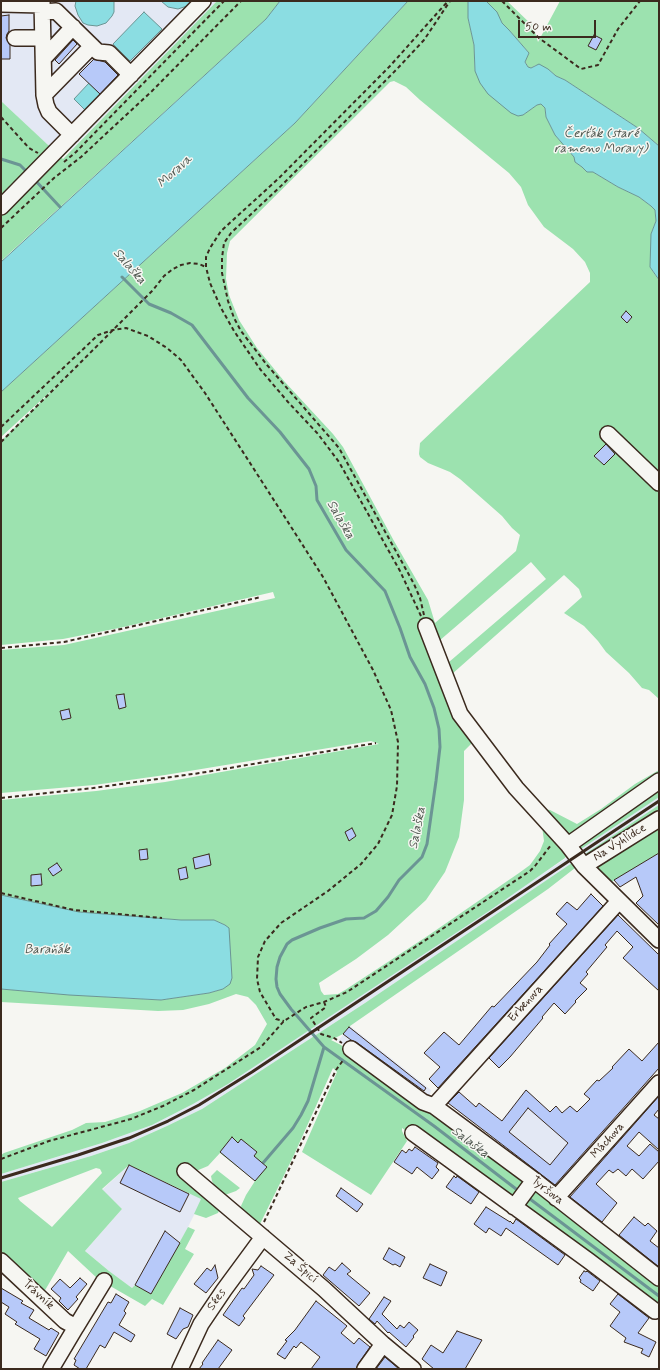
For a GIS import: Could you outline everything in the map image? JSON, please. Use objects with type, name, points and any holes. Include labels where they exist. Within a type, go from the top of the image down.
[{"type":"street","points":[[1,207],[204,1]]},
{"type":"street","points":[[1,4],[50,6],[98,52],[109,52],[131,75]]},
{"type":"street","points":[[50,6],[43,38],[44,95],[49,112],[72,135]]},
{"type":"street","points":[[44,58],[73,27]]},
{"type":"street","points":[[15,38],[43,38]]},
{"type":"street","points":[[44,95],[92,46]]},
{"type":"street","points":[[608,434],[659,483]]},
{"type":"street","name":"Na Vyhlídce","points":[[426,626],[460,714],[516,788],[564,840],[584,866],[659,819]]},
{"type":"street","points":[[564,840],[659,781]]},
{"type":"street","points":[[584,866],[659,940]]},
{"type":"street","name":"Erbenova","points":[[434,1106],[619,901]]},
{"type":"street","name":"Tyršova","points":[[351,1049],[423,1102],[434,1106],[524,1194],[556,1198],[659,1278]]},
{"type":"street","name":"Máchova","points":[[556,1198],[659,1083]]},
{"type":"street","points":[[413,1133],[524,1194],[589,1261],[658,1310]]},
{"type":"street","name":"Za Špicí","points":[[185,1171],[324,1289],[383,1344],[413,1369]]},
{"type":"street","name":"Sées","points":[[180,1369],[201,1324],[263,1237]]},
{"type":"street","name":"Trávník","points":[[1,1261],[65,1321],[76,1328]]},
{"type":"street","points":[[51,1369],[104,1281]]},
{"type":"street","points":[[365,1369],[383,1344]]},
{"type":"path","points":[[1,117],[29,148],[55,163],[66,161],[224,1]]},
{"type":"path","points":[[1,228],[54,178],[81,157],[152,91],[241,1]]},
{"type":"path","points":[[426,626],[400,572],[339,462],[318,434],[260,369],[247,351],[221,308],[210,283],[206,267],[206,257],[221,231],[278,178],[390,66],[449,1]]},
{"type":"path","points":[[426,626],[420,598],[414,584],[339,448],[267,365],[241,331],[234,318],[228,301],[222,273],[222,258],[224,243],[231,233],[283,184],[397,69],[424,40],[449,1]]},
{"type":"path","points":[[502,1],[539,38],[581,69],[598,65],[618,30],[640,1]]},
{"type":"path","points":[[1,442],[153,290],[164,276],[181,265],[194,264],[206,267]]},
{"type":"path","points":[[1,427],[98,335],[113,330],[126,328],[148,336],[167,348],[181,360],[205,393],[323,577],[373,670],[391,710],[398,742],[397,786],[392,815],[378,844],[361,864],[328,891],[281,923],[265,941],[258,957],[257,979],[260,992],[276,1019],[284,1021]]},
{"type":"path","points":[[1,648],[64,642],[262,596]]},
{"type":"path","points":[[1,798],[93,788],[200,773],[376,743]]},
{"type":"path","points":[[1,1159],[49,1141],[131,1119],[163,1106],[206,1083],[261,1047],[284,1021],[306,1007],[324,1002],[347,992],[530,871],[551,844],[564,840]]},
{"type":"path","points":[[1,893],[74,910],[162,918]]},
{"type":"path","points":[[324,1002],[326,1007],[311,1018],[321,1034],[334,1038],[351,1049]]},
{"type":"path","points":[[263,1237],[262,1228],[336,1070]]},
{"type":"shaded area","points":[[1,1],[217,1],[71,150],[65,150],[59,156],[1,101]]},
{"type":"shaded area","points":[[659,796],[659,805],[365,1003],[202,1109],[129,1143],[91,1156],[1,1182],[1,1174],[102,1143],[152,1125],[228,1084]]},
{"type":"shaded area","points":[[350,1026],[431,1090],[427,1105],[338,1041]]},
{"type":"shaded area","points":[[526,1089],[588,1148],[556,1185],[553,1185],[490,1135]]},
{"type":"shaded area","points":[[129,1165],[202,1199],[151,1294],[135,1285],[132,1288],[85,1251],[122,1209],[102,1190]]},
{"type":"green space","points":[[217,1],[280,1],[266,19],[1,261],[1,101],[63,159]]},
{"type":"green space","points":[[408,1],[468,1],[468,18],[474,45],[475,71],[523,115],[537,105],[541,104],[545,108],[546,117],[555,135],[574,157],[576,162],[587,172],[593,172],[618,187],[639,197],[655,210],[656,221],[651,234],[650,267],[659,281],[659,699],[649,690],[642,688],[629,673],[606,652],[584,626],[564,613],[582,597],[579,589],[564,575],[452,674],[460,697],[477,726],[542,809],[550,810],[577,824],[601,809],[635,784],[659,770],[659,776],[568,853],[565,858],[489,911],[228,1084],[152,1125],[102,1143],[1,1174],[1,1155],[4,1153],[72,1130],[86,1123],[105,1122],[140,1111],[182,1093],[225,1068],[255,1045],[267,1024],[256,1005],[248,997],[236,994],[209,1004],[183,1010],[158,1011],[1,1002],[1,989],[161,1000],[209,993],[223,989],[225,925],[214,920],[181,920],[79,912],[1,895],[1,800],[96,791],[165,782],[379,744],[371,741],[165,775],[94,785],[1,793],[1,650],[64,645],[275,598],[273,592],[119,628],[63,639],[1,645],[1,441],[61,382],[1,437],[1,392],[295,123]],"holes":[[[394,81],[406,87],[509,173],[521,187],[528,205],[544,227],[573,249],[585,262],[590,273],[590,282],[420,443],[420,457],[428,463],[450,472],[460,479],[502,516],[520,535],[516,551],[435,623],[428,600],[343,447],[333,434],[284,381],[257,348],[239,320],[229,295],[226,279],[227,253],[230,241],[390,82]],[[531,562],[546,579],[449,662],[450,668],[439,641]],[[474,741],[542,826],[544,841],[540,851],[530,865],[426,937],[338,994],[324,995],[321,991],[319,983],[356,959],[388,935],[426,900],[445,872],[459,837],[464,800],[464,751]]]},
{"type":"green space","points":[[486,1],[507,1],[533,26],[538,42],[560,1],[659,1],[659,146],[638,128],[565,80],[556,76],[548,69],[536,65],[531,68],[528,67],[525,61],[529,53],[502,23],[497,13]]},
{"type":"green space","points":[[659,784],[659,797],[581,849],[580,848],[580,843]]},
{"type":"green space","points":[[659,805],[659,853],[608,884],[582,856]]},
{"type":"green space","points":[[572,863],[575,868],[548,889],[350,1026],[343,1034],[331,1040],[341,1045],[366,1065],[433,1110],[659,1285],[659,1310],[402,1128],[407,1141],[371,1195],[302,1152],[337,1072],[333,1068],[294,1155],[259,1226],[243,1213],[241,1206],[255,1181],[220,1153],[208,1166],[196,1171],[220,1208],[218,1213],[206,1218],[194,1214],[201,1199],[129,1165],[102,1189],[122,1209],[85,1251],[132,1288],[135,1285],[151,1294],[188,1227],[195,1230],[185,1249],[194,1254],[163,1305],[152,1299],[145,1306],[98,1279],[68,1251],[44,1292],[1,1257],[1,1182],[91,1156],[129,1143],[202,1109],[365,1003]],"holes":[[[96,1168],[100,1169],[102,1173],[52,1227],[18,1198]]]},
{"type":"green space","points":[[217,1170],[240,1188],[225,1195],[218,1192],[211,1176]]},
{"type":"water","points":[[76,1],[114,1],[114,12],[106,23],[97,26],[88,25],[83,23],[78,15],[75,6]]},
{"type":"water","points":[[161,1],[193,1],[187,6],[178,9],[168,7]]},
{"type":"water","name":"Morava","points":[[280,1],[408,1],[295,123],[1,392],[1,262],[266,19]]},
{"type":"water","name":"Čerťák (staré rameno Moravy)","points":[[468,1],[486,1],[497,12],[502,23],[529,53],[525,62],[528,67],[531,68],[539,64],[548,69],[556,76],[565,80],[638,128],[659,146],[659,280],[650,267],[651,234],[656,221],[655,210],[639,197],[618,187],[593,172],[587,172],[575,162],[574,157],[555,135],[546,117],[545,108],[541,104],[537,105],[523,115],[518,116],[511,113],[488,94],[480,83],[475,71],[474,45],[468,18]]},
{"type":"water","points":[[144,12],[162,29],[130,61],[113,44]]},
{"type":"water","points":[[89,83],[100,94],[85,110],[74,99]]},
{"type":"water","name":"Baraňák","points":[[1,895],[79,912],[181,920],[214,920],[229,928],[232,978],[230,984],[223,989],[209,993],[161,1000],[69,995],[1,989]]},
{"type":"building","points":[[9,15],[9,31],[6,38],[10,45],[10,59],[1,59],[1,16]]},
{"type":"building","points":[[594,35],[602,39],[596,50],[588,46]]},
{"type":"building","points":[[73,40],[77,44],[59,64],[55,60]]},
{"type":"building","points":[[94,59],[105,62],[118,75],[100,94],[79,74]]},
{"type":"building","points":[[626,311],[632,317],[627,323],[621,317]]},
{"type":"building","points":[[606,444],[615,454],[604,465],[594,456]]},
{"type":"building","points":[[124,694],[126,707],[119,709],[116,695]]},
{"type":"building","points":[[69,709],[71,718],[62,720],[60,711]]},
{"type":"building","points":[[352,828],[356,836],[349,841],[345,832]]},
{"type":"building","points":[[147,849],[148,859],[140,860],[139,850]]},
{"type":"building","points":[[659,853],[659,925],[636,903],[643,896],[636,877],[620,887],[614,880]]},
{"type":"building","points":[[209,854],[211,865],[195,869],[193,858]]},
{"type":"building","points":[[57,863],[62,870],[53,876],[48,869]]},
{"type":"building","points":[[186,867],[188,878],[180,880],[178,869]]},
{"type":"building","points":[[41,874],[42,885],[31,886],[31,875]]},
{"type":"building","points":[[591,894],[603,906],[438,1088],[429,1079],[440,1067],[424,1053],[444,1032],[459,1045],[492,1006],[494,1007],[537,962],[550,945],[549,944],[567,924],[556,914],[567,902],[577,910]]},
{"type":"building","points":[[618,915],[659,955],[659,991],[623,958],[633,947],[617,931],[605,945],[607,947],[586,972],[588,974],[580,983],[587,989],[575,1001],[576,1002],[565,1014],[554,1003],[510,1057],[499,1068],[489,1058]]},
{"type":"building","points":[[349,1027],[426,1088],[424,1091],[343,1034]]},
{"type":"building","points":[[659,1042],[659,1068],[555,1185],[448,1103],[459,1092],[476,1107],[479,1103],[502,1121],[526,1090],[550,1112],[556,1106],[562,1113],[570,1106],[577,1112],[590,1099],[584,1094],[597,1080],[599,1081],[613,1068],[612,1067],[629,1049],[642,1061]],"holes":[[[528,1108],[568,1143],[550,1165],[509,1132]]]},
{"type":"building","points":[[659,1096],[659,1109],[654,1115],[659,1119],[659,1150],[639,1132],[627,1146],[639,1156],[650,1144],[659,1152],[659,1161],[643,1179],[632,1169],[626,1176],[618,1169],[613,1173],[609,1170],[596,1184],[617,1203],[602,1222],[570,1197]]},
{"type":"building","points":[[232,1137],[238,1143],[241,1139],[257,1152],[254,1156],[267,1167],[255,1181],[220,1152]]},
{"type":"building","points":[[415,1147],[438,1163],[436,1167],[439,1170],[432,1179],[417,1167],[412,1174],[394,1162],[402,1150],[406,1153],[409,1149],[412,1151]]},
{"type":"building","points":[[129,1165],[189,1194],[180,1212],[120,1183]]},
{"type":"building","points":[[454,1176],[456,1178],[457,1176],[479,1192],[471,1204],[446,1187]]},
{"type":"building","points":[[341,1188],[363,1204],[357,1212],[336,1196]]},
{"type":"building","points":[[486,1207],[513,1224],[516,1219],[565,1255],[558,1265],[506,1228],[501,1236],[489,1228],[486,1233],[474,1224]]},
{"type":"building","points":[[634,1217],[645,1226],[648,1223],[657,1231],[650,1241],[659,1248],[659,1267],[619,1235]]},
{"type":"building","points":[[165,1231],[180,1243],[151,1294],[135,1285]]},
{"type":"building","points":[[389,1248],[405,1257],[400,1267],[383,1259]]},
{"type":"building","points":[[342,1263],[351,1271],[347,1274],[370,1293],[359,1306],[323,1275],[329,1267],[335,1271]]},
{"type":"building","points":[[430,1264],[447,1272],[441,1286],[423,1278]]},
{"type":"building","points":[[215,1265],[218,1278],[206,1293],[194,1284],[207,1268],[211,1271]]},
{"type":"building","points":[[261,1266],[274,1275],[243,1316],[245,1318],[239,1326],[223,1315],[242,1288],[244,1289],[254,1275],[252,1269],[258,1270]]},
{"type":"building","points":[[584,1271],[587,1271],[600,1281],[593,1291],[580,1282],[581,1280],[579,1278]]},
{"type":"building","points":[[80,1278],[87,1284],[76,1297],[78,1299],[68,1310],[59,1301],[61,1298],[51,1289],[60,1279],[70,1288]]},
{"type":"building","points":[[1,1288],[23,1301],[21,1303],[34,1310],[29,1318],[49,1330],[51,1328],[59,1333],[46,1356],[34,1349],[40,1339],[15,1324],[17,1322],[5,1314],[9,1307],[1,1302]]},
{"type":"building","points":[[116,1294],[129,1302],[124,1311],[126,1313],[119,1325],[135,1335],[131,1342],[114,1332],[105,1348],[100,1345],[86,1369],[80,1369],[74,1365],[76,1360],[74,1359],[108,1302],[111,1303]]},
{"type":"building","points":[[618,1294],[649,1318],[638,1333],[656,1342],[649,1357],[641,1353],[643,1349],[624,1342],[626,1338],[610,1326],[620,1312],[610,1304]]},
{"type":"building","points":[[384,1297],[391,1301],[382,1314],[397,1329],[400,1325],[404,1328],[409,1322],[418,1330],[406,1347],[389,1332],[388,1333],[377,1321],[375,1324],[369,1319]]},
{"type":"building","points":[[316,1301],[347,1326],[341,1333],[354,1344],[359,1338],[370,1347],[356,1369],[311,1369],[320,1357],[301,1342],[296,1348],[294,1346],[285,1359],[277,1354],[287,1341],[285,1340],[295,1330]]},
{"type":"building","points":[[180,1308],[193,1315],[188,1327],[183,1329],[176,1339],[167,1334]]},
{"type":"building","points":[[457,1331],[482,1340],[465,1369],[434,1369],[422,1359],[431,1345],[443,1353]]},
{"type":"building","points":[[218,1340],[232,1350],[218,1369],[199,1369],[203,1364],[202,1363]]},
{"type":"building","points":[[385,1357],[399,1369],[376,1369]]},
{"type":"waterway","points":[[1,159],[20,165],[29,174]]},
{"type":"waterway","points":[[34,179],[60,207]]},
{"type":"waterway","name":"Salaška","points":[[122,277],[149,304],[171,313],[192,325],[248,398],[280,432],[309,469],[316,486],[317,500],[346,550],[385,591],[410,657],[425,684],[434,708],[439,729],[440,747],[436,781],[427,844],[422,857],[399,880],[388,897],[376,911],[364,918],[346,919],[320,928],[292,940],[287,944],[280,957],[277,967],[276,979],[280,994],[324,1047],[434,1126],[520,1192]]},
{"type":"waterway","points":[[263,1163],[293,1128],[301,1115],[308,1101],[324,1047]]},
{"type":"waterway","name":"Salaška","points":[[526,1196],[659,1296]]},
{"type":"railway","points":[[1,1178],[129,1138],[168,1121],[199,1105],[252,1072],[659,801]]}]
